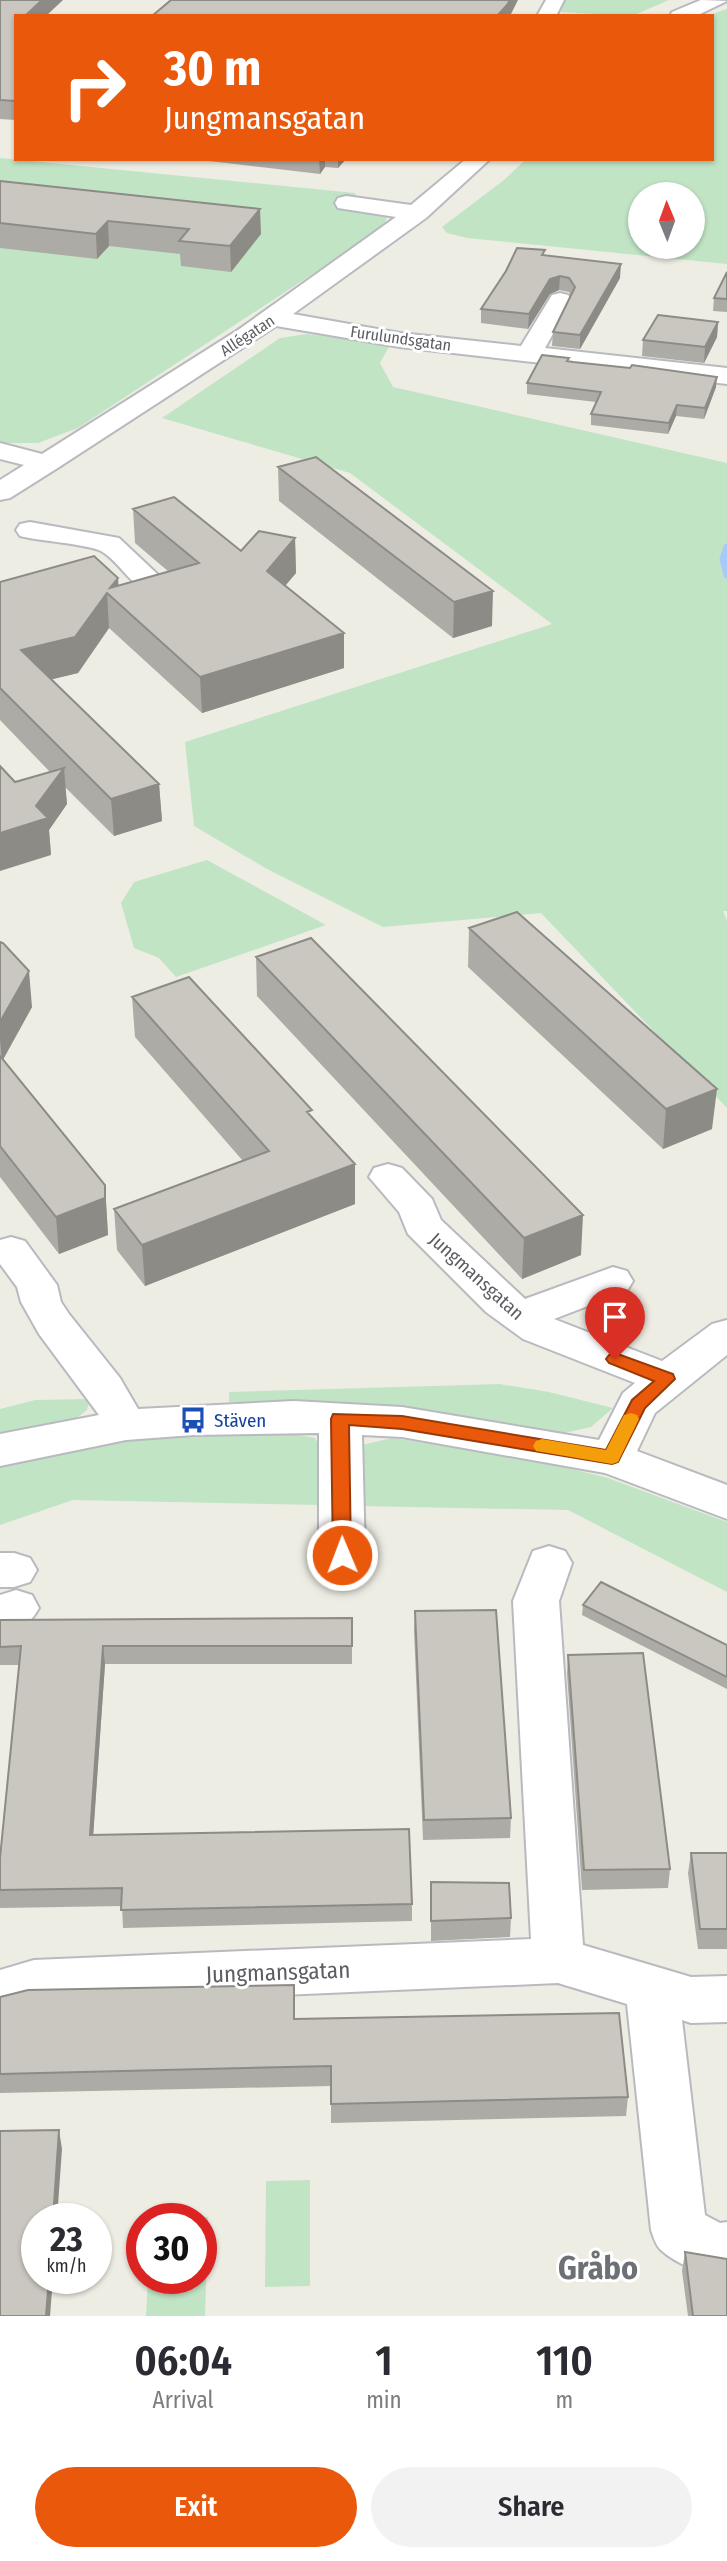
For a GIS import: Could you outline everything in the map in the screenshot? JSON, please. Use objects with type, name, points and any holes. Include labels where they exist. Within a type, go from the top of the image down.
[{"type":"street","points":[[684,14],[718,0]]},
{"type":"street","name":"Allégatan","points":[[0,492],[274,318],[418,213],[477,161]]},
{"type":"street","points":[[346,203],[418,213]]},
{"type":"street","points":[[529,354],[560,300]]},
{"type":"street","name":"Furulundsgatan","points":[[274,318],[400,340],[727,376]]},
{"type":"street","points":[[0,452],[47,463]]},
{"type":"street","points":[[30,530],[109,544],[124,559],[121,570],[151,590]]},
{"type":"street","name":"Jungmansgatan","points":[[388,1177],[418,1208],[422,1225],[440,1245],[500,1302],[520,1317],[538,1329],[667,1379]]},
{"type":"street","points":[[11,1250],[37,1285],[41,1302],[54,1324],[105,1389],[126,1425]]},
{"type":"street","points":[[520,1317],[613,1281]]},
{"type":"street","points":[[612,1458],[638,1404],[727,1334]]},
{"type":"street","points":[[0,1450],[126,1425],[294,1416],[402,1422],[612,1458],[727,1503]]},
{"type":"street","points":[[340,1419],[342,1555]]},
{"type":"street","points":[[549,1563],[536,1601],[558,1960]]},
{"type":"street","name":"Jungmansgatan","points":[[0,1993],[34,1983],[558,1960],[691,2000],[727,1999]]},
{"type":"street","points":[[652,1988],[679,2230],[715,2250],[727,2249]]},
{"type":"green space","points":[[564,0],[669,0],[637,14],[561,12]]},
{"type":"green space","points":[[727,9],[727,264],[677,259],[705,259],[705,182],[628,182],[628,254],[467,238],[447,233],[442,227],[504,180],[524,161],[714,161],[712,14]]},
{"type":"green space","points":[[0,158],[355,193],[362,210],[387,216],[384,227],[78,428],[38,443],[0,442]]},
{"type":"green space","points":[[307,334],[390,345],[380,363],[393,387],[727,463],[727,911],[723,911],[727,921],[727,1108],[541,913],[383,927],[267,869],[194,826],[185,742],[552,624],[350,473],[162,418],[280,338]]},
{"type":"green space","points":[[207,860],[326,925],[176,977],[159,958],[134,948],[121,903],[134,882]]},
{"type":"green space","points":[[500,1384],[549,1392],[613,1408],[591,1427],[555,1435],[291,1402],[229,1402],[229,1392]]},
{"type":"green space","points":[[90,1399],[87,1410],[74,1420],[0,1435],[0,1409],[35,1400]]},
{"type":"green space","points":[[280,1431],[315,1438],[322,1452],[321,1505],[73,1500],[0,1525],[0,1465],[89,1443]]},
{"type":"green space","points":[[392,1438],[529,1459],[605,1477],[727,1522],[727,1592],[568,1510],[358,1506],[362,1445]]},
{"type":"green space","points":[[310,2180],[310,2286],[265,2287],[266,2181]]},
{"type":"green space","points":[[147,2294],[206,2294],[205,2316],[146,2316]]},
{"type":"building","points":[[0,0],[42,0],[27,14],[14,14],[14,101],[0,100]]},
{"type":"building","points":[[171,0],[510,0],[499,14],[154,14]]},
{"type":"building","points":[[0,181],[260,209],[230,246],[179,241],[189,229],[108,221],[96,234],[0,223]]},
{"type":"building","points":[[517,248],[545,250],[542,255],[621,264],[580,335],[553,332],[575,287],[569,278],[560,276],[550,279],[529,314],[481,309],[506,271]]},
{"type":"building","points":[[727,272],[727,299],[714,298]]},
{"type":"building","points":[[658,315],[718,322],[705,347],[643,340]]},
{"type":"building","points":[[542,355],[569,358],[567,361],[573,362],[630,368],[632,365],[717,377],[705,408],[677,405],[669,423],[591,414],[601,392],[527,383]]},
{"type":"building","points":[[316,457],[493,591],[454,602],[278,467]]},
{"type":"building","points":[[174,497],[241,551],[259,531],[295,538],[267,571],[344,633],[200,677],[107,593],[75,637],[21,650],[159,784],[111,799],[0,688],[0,582],[94,556],[118,578],[110,588],[199,563],[133,509]]},
{"type":"building","points":[[0,766],[15,782],[64,768],[36,806],[48,818],[0,833]]},
{"type":"building","points":[[517,912],[717,1089],[666,1109],[469,928]]},
{"type":"building","points":[[311,938],[583,1215],[524,1238],[256,957]]},
{"type":"building","points":[[0,942],[29,971],[0,1022]]},
{"type":"building","points":[[189,977],[312,1110],[307,1112],[355,1164],[142,1245],[114,1209],[269,1151],[132,997]]},
{"type":"building","points":[[0,1056],[105,1185],[105,1198],[56,1217],[0,1146]]},
{"type":"building","points":[[601,1582],[727,1645],[727,1677],[583,1605]]},
{"type":"building","points":[[496,1610],[511,1818],[424,1820],[415,1611]]},
{"type":"building","points":[[352,1618],[352,1646],[103,1646],[90,1835],[409,1829],[412,1904],[121,1910],[122,1888],[0,1890],[0,1858],[21,1646],[0,1647],[0,1620]]},
{"type":"building","points":[[643,1653],[670,1869],[584,1870],[568,1655]]},
{"type":"building","points":[[691,1853],[727,1853],[727,1929],[700,1929]]},
{"type":"building","points":[[431,1882],[509,1883],[511,1918],[431,1921]]},
{"type":"building","points":[[294,1985],[294,2019],[619,2013],[628,2097],[331,2104],[331,2066],[0,2074],[0,1997],[28,1990]]},
{"type":"building","points":[[59,2130],[54,2203],[21,2203],[21,2294],[48,2294],[46,2316],[0,2316],[0,2131]]},
{"type":"building","points":[[685,2252],[727,2259],[727,2316],[693,2316]]},
{"type":"waterway","points":[[727,547],[723,559],[727,575]]},
{"type":"slow traffic","points":[[542,1446],[612,1458],[631,1419]]},
{"type":"place","name":"Stäven","points":[[193,1420]]},
{"type":"district","name":"Gråbo","points":[[598,2268]]},
{"type":"route","points":[[342,1555],[340,1419],[402,1422],[612,1458],[638,1404],[667,1379],[615,1359]]}]
